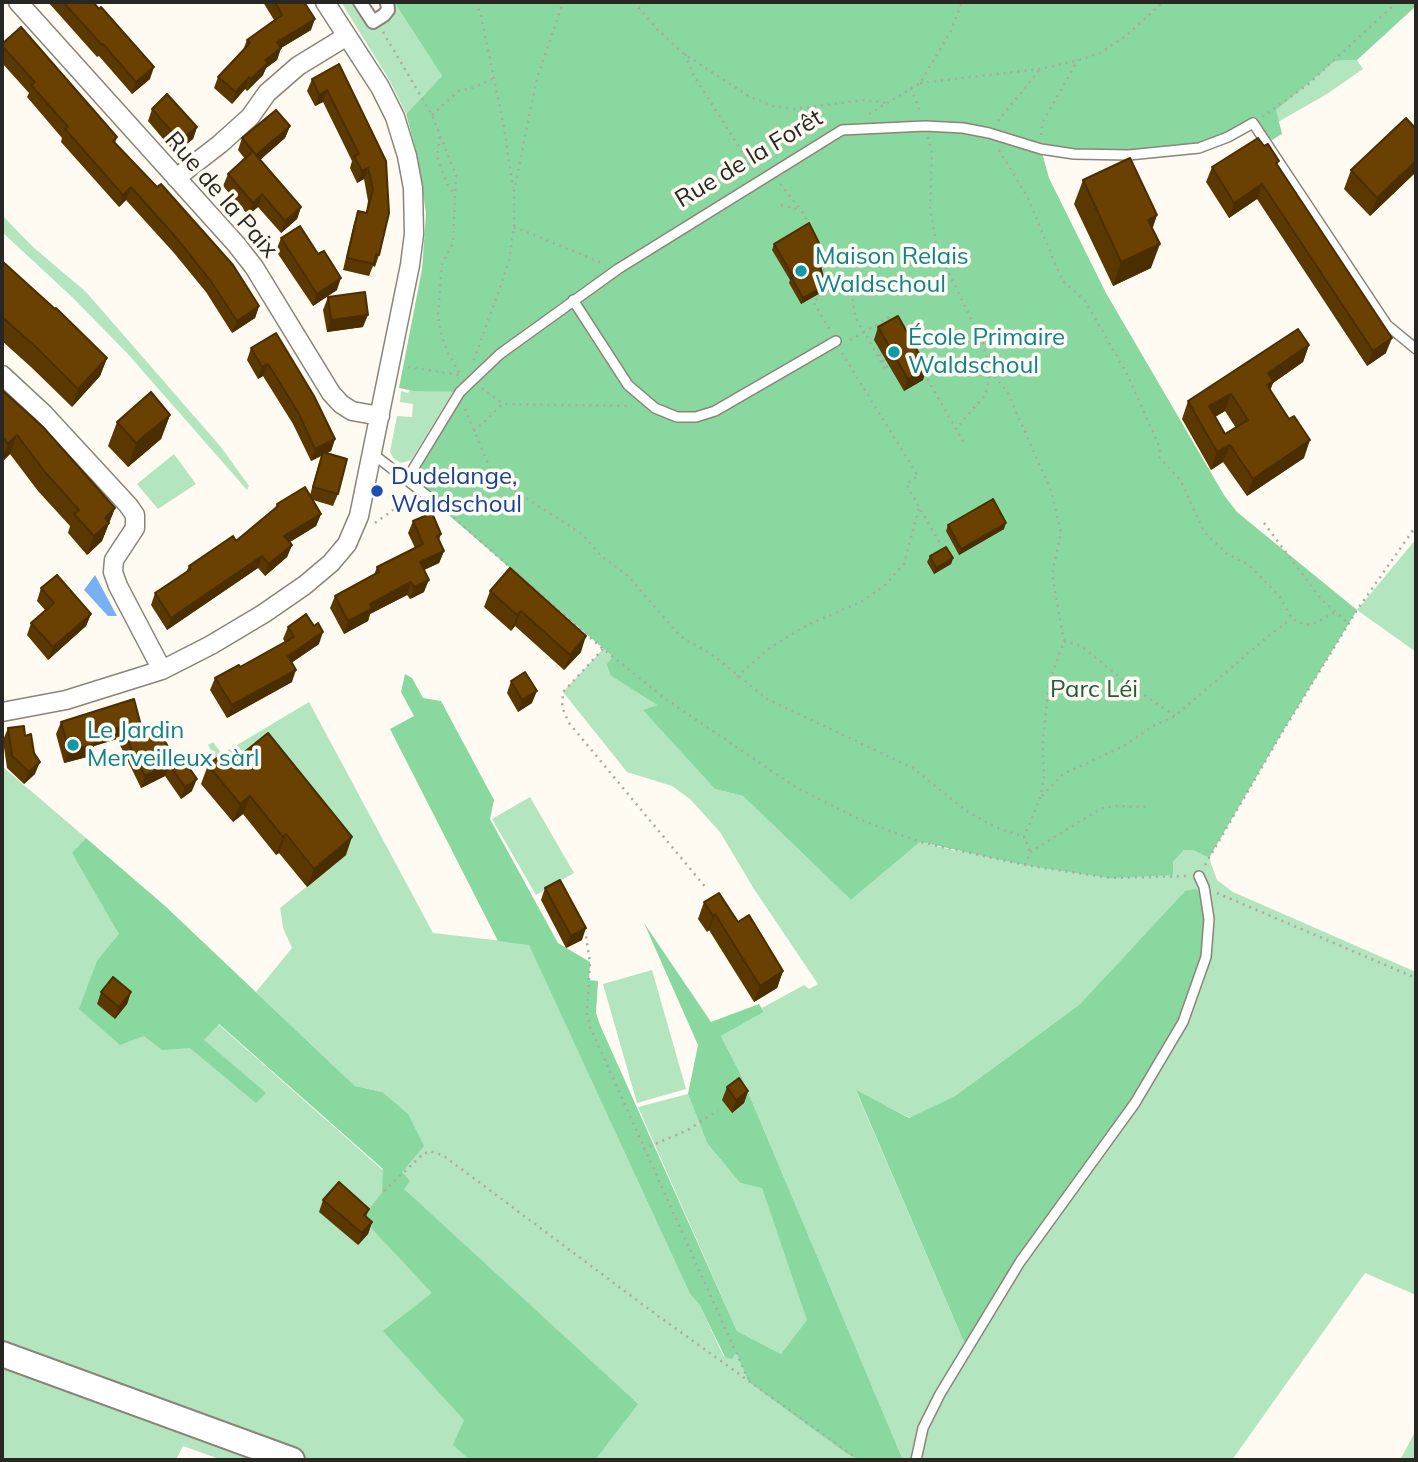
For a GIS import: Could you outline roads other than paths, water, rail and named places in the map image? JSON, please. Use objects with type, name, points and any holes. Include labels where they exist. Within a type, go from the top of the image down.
[{"type":"main road","points":[[2,1354],[292,1460]]},
{"type":"street","name":"Rue de la Paix","points":[[18,2],[254,267],[331,393],[352,411],[380,416]]},
{"type":"street","points":[[2,712],[66,700],[162,670],[211,645],[263,614],[331,563],[346,544],[359,516],[414,234],[412,188],[407,156],[395,117],[380,87],[325,2]]},
{"type":"street","points":[[360,2],[373,22],[388,10],[387,2]]},
{"type":"street","points":[[176,178],[250,117],[267,93],[298,66],[347,36]]},
{"type":"street","points":[[2,375],[44,414],[135,515],[135,528],[114,560],[113,572],[162,670]]},
{"type":"lane","name":"Rue de la Forêt","points":[[407,480],[460,392],[500,354],[618,269],[842,130],[925,126],[963,128],[1041,149],[1074,154],[1129,155],[1199,148],[1228,137],[1253,123],[1387,325],[1416,349]]},
{"type":"lane","points":[[573,300],[628,385],[655,408],[677,417],[696,417],[715,411],[837,344]]},
{"type":"lane","points":[[373,454],[434,501]]},
{"type":"lane","points":[[916,1460],[923,1429],[940,1394],[1020,1262],[1135,1103],[1183,1022],[1206,957],[1209,919],[1204,887],[1199,876]]},
{"type":"water","points":[[95,575],[117,616],[108,616],[84,590]]},
{"type":"place","name":"Maison Relais Waldschoul","points":[[801,271]]},
{"type":"place","name":"École Primaire Waldschoul","points":[[894,352]]},
{"type":"place","name":"Dudelange, Waldschoul","points":[[377,491]]},
{"type":"place","name":"Le Jardin Merveilleux sàrl","points":[[73,745]]},
{"type":"park label","name":"Parc Léi","points":[[1094,690]]}]
